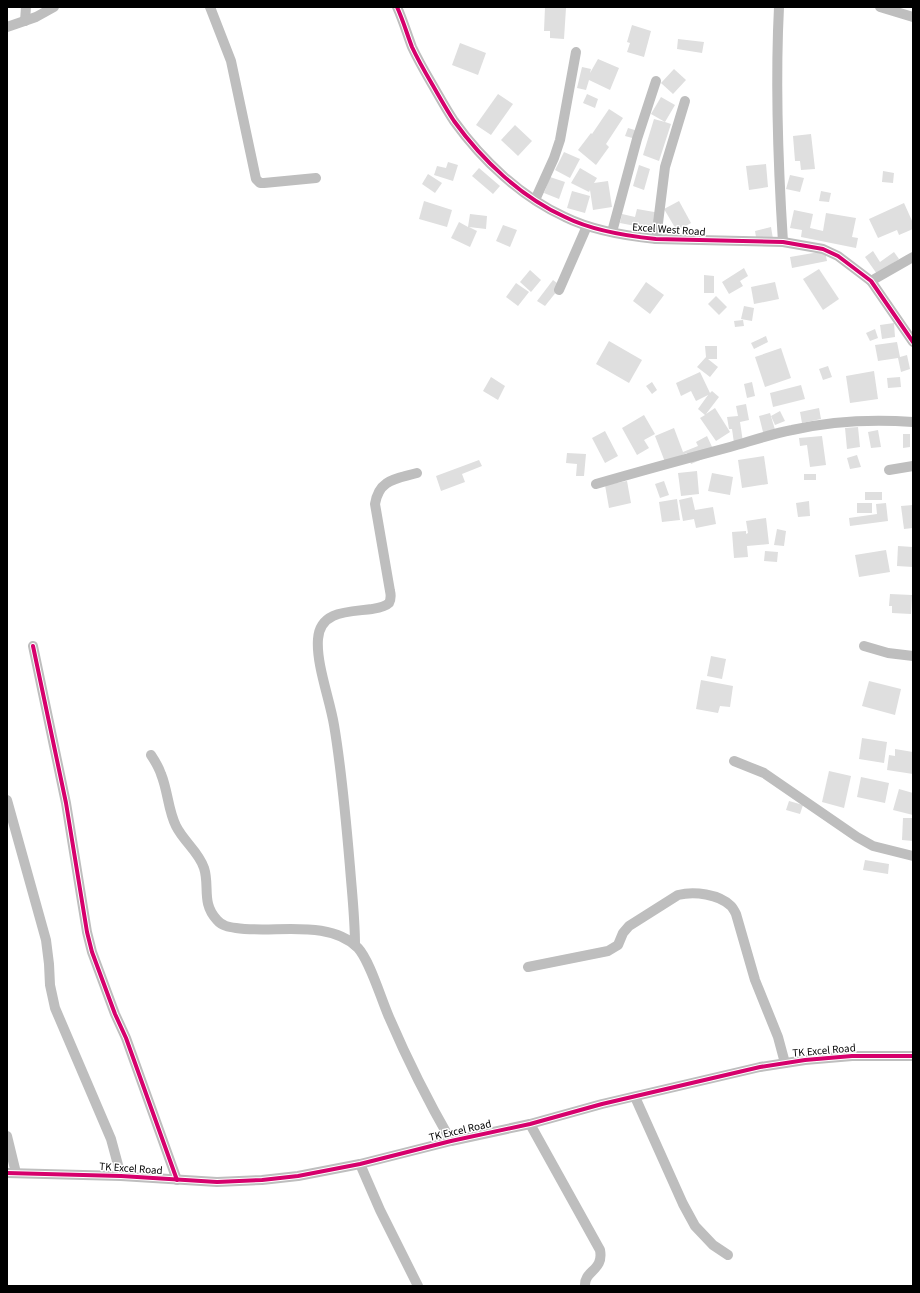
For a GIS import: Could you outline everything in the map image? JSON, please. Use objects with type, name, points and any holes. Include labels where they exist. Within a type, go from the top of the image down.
[{"type":"street","points":[[25,21],[26,7]]},
{"type":"street","points":[[7,27],[25,21],[54,7]]},
{"type":"street","points":[[210,7],[231,61],[256,179],[260,183],[264,183],[316,178]]},
{"type":"street","name":"Excel West Road","points":[[397,7],[412,47],[454,121],[468,139],[512,184],[535,200],[565,218],[587,226],[612,232],[656,239],[783,242],[823,250],[838,256],[871,281],[913,342]]},
{"type":"street","points":[[779,7],[779,152],[783,242]]},
{"type":"street","points":[[880,7],[913,17]]},
{"type":"street","points":[[535,200],[554,158],[560,140],[576,52]]},
{"type":"street","points":[[612,232],[637,139],[656,81]]},
{"type":"street","points":[[656,239],[665,167],[685,101]]},
{"type":"street","points":[[559,290],[587,226]]},
{"type":"street","points":[[871,281],[913,257]]},
{"type":"street","points":[[596,484],[693,456],[792,430],[848,422],[881,420],[913,422]]},
{"type":"street","points":[[889,470],[913,466]]},
{"type":"street","points":[[355,945],[341,774],[334,725],[319,659],[318,638],[322,623],[332,616],[380,608],[389,603],[391,598],[375,504],[376,494],[382,485],[417,473]]},
{"type":"street","points":[[33,646],[66,803],[87,932],[92,952],[126,1038],[177,1180]]},
{"type":"street","points":[[864,646],[888,653],[913,656]]},
{"type":"street","points":[[152,755],[161,774],[175,825],[198,855],[205,870],[207,902],[217,921],[227,926],[244,929],[313,930],[331,933],[348,940],[355,945],[363,955],[389,1017],[428,1100],[451,1141]]},
{"type":"street","points":[[734,761],[764,773],[857,837],[873,846],[913,856]]},
{"type":"street","points":[[7,800],[46,940],[50,985],[54,1008],[111,1139],[121,1176]]},
{"type":"street","points":[[528,967],[608,951],[618,945],[623,933],[629,926],[678,895],[687,894],[711,896],[722,900],[732,906],[736,914],[755,980],[778,1037],[785,1063]]},
{"type":"street","name":"TK Excel Road","points":[[11,1173],[121,1176],[216,1182],[262,1180],[298,1176],[360,1164],[451,1141],[530,1124],[760,1067],[805,1060],[852,1056],[913,1056]]},
{"type":"street","points":[[635,1097],[686,1210],[695,1226],[713,1245],[728,1255]]},
{"type":"street","points":[[530,1124],[600,1250],[600,1263],[586,1278],[585,1286]]},
{"type":"street","points":[[7,1136],[11,1173]]},
{"type":"street","points":[[360,1164],[380,1210],[418,1286]]},
{"type":"building","points":[[545,7],[566,8],[564,39],[550,38],[550,31],[544,31]]},
{"type":"building","points":[[632,25],[651,31],[644,57],[627,52],[630,43],[627,42]]},
{"type":"building","points":[[678,39],[704,42],[702,53],[677,49]]},
{"type":"building","points":[[460,43],[486,53],[478,75],[452,65]]},
{"type":"building","points":[[598,59],[619,68],[610,90],[589,80],[586,90],[577,88],[582,67],[591,69],[590,73]]},
{"type":"building","points":[[674,69],[686,80],[673,94],[661,83]]},
{"type":"building","points":[[498,94],[513,104],[491,135],[476,125]]},
{"type":"building","points":[[587,94],[598,99],[595,108],[583,103]]},
{"type":"building","points":[[661,97],[675,105],[665,122],[651,114]]},
{"type":"building","points":[[609,109],[623,118],[606,144],[609,147],[596,165],[578,150],[591,133],[592,134]]},
{"type":"building","points":[[654,119],[671,124],[659,161],[643,155]]},
{"type":"building","points":[[515,125],[532,141],[518,156],[501,140]]},
{"type":"building","points":[[628,128],[638,131],[636,139],[625,136]]},
{"type":"building","points":[[811,134],[815,169],[801,170],[800,161],[795,161],[793,136]]},
{"type":"building","points":[[564,152],[580,159],[570,178],[555,170]]},
{"type":"building","points":[[448,162],[458,165],[453,181],[434,175],[437,166],[446,168]]},
{"type":"building","points":[[766,164],[768,187],[749,190],[746,166]]},
{"type":"building","points":[[639,165],[650,169],[644,190],[633,186]]},
{"type":"building","points":[[479,168],[500,186],[493,194],[472,176]]},
{"type":"building","points":[[580,168],[597,178],[594,183],[608,181],[612,207],[593,210],[590,190],[589,192],[571,183]]},
{"type":"building","points":[[883,171],[894,173],[893,183],[882,182]]},
{"type":"building","points":[[428,174],[442,183],[435,193],[422,184]]},
{"type":"building","points":[[790,175],[804,178],[800,192],[786,189]]},
{"type":"building","points":[[550,177],[565,182],[559,199],[544,193]]},
{"type":"building","points":[[572,191],[590,196],[585,213],[567,208]]},
{"type":"building","points":[[821,191],[831,193],[829,202],[819,201]]},
{"type":"building","points":[[424,201],[452,210],[447,227],[419,219]]},
{"type":"building","points":[[679,201],[691,223],[677,231],[664,209]]},
{"type":"building","points":[[904,203],[913,223],[913,229],[899,235],[897,230],[878,238],[869,219]]},
{"type":"building","points":[[637,209],[660,213],[656,230],[620,223],[622,214],[635,217]]},
{"type":"building","points":[[794,210],[813,214],[810,228],[823,231],[826,213],[856,218],[852,237],[858,238],[856,248],[801,237],[802,230],[790,228]]},
{"type":"building","points":[[470,214],[487,216],[486,229],[469,227],[477,231],[470,247],[451,238],[459,222],[468,227]]},
{"type":"building","points":[[503,225],[517,230],[510,247],[496,241]]},
{"type":"building","points":[[771,227],[773,239],[757,243],[755,231]]},
{"type":"building","points":[[825,251],[827,261],[792,268],[790,257]]},
{"type":"building","points":[[873,251],[880,262],[894,252],[899,259],[877,274],[865,257]]},
{"type":"building","points":[[744,268],[748,276],[740,281],[743,286],[729,294],[722,282]]},
{"type":"building","points":[[819,269],[839,299],[823,310],[803,279]]},
{"type":"building","points":[[530,270],[541,280],[531,292],[520,282]]},
{"type":"building","points":[[704,275],[714,276],[714,293],[704,293]]},
{"type":"building","points":[[553,280],[561,286],[545,306],[537,301]]},
{"type":"building","points":[[646,282],[664,295],[650,314],[633,301]]},
{"type":"building","points":[[775,282],[779,299],[754,304],[751,287]]},
{"type":"building","points":[[516,283],[529,292],[518,306],[506,297]]},
{"type":"building","points":[[716,296],[727,307],[719,315],[708,304]]},
{"type":"building","points":[[744,306],[754,308],[752,321],[741,319]]},
{"type":"building","points":[[743,320],[744,326],[735,327],[734,321]]},
{"type":"building","points":[[894,323],[895,337],[882,339],[880,325]]},
{"type":"building","points":[[875,329],[878,338],[870,341],[866,333]]},
{"type":"building","points":[[766,336],[768,342],[754,349],[751,343]]},
{"type":"building","points":[[609,341],[642,360],[629,383],[596,364]]},
{"type":"building","points":[[897,342],[900,357],[907,355],[910,369],[901,372],[898,358],[878,361],[875,345]]},
{"type":"building","points":[[705,346],[717,346],[717,359],[708,359],[718,367],[710,377],[697,367],[706,357]]},
{"type":"building","points":[[781,348],[791,378],[765,387],[755,357]]},
{"type":"building","points":[[828,366],[832,377],[823,380],[819,369]]},
{"type":"building","points":[[874,371],[878,399],[850,403],[846,376]]},
{"type":"building","points":[[700,372],[710,393],[712,391],[719,397],[706,414],[715,408],[730,432],[716,441],[700,418],[705,415],[698,409],[708,395],[696,401],[691,391],[681,396],[676,383]]},
{"type":"building","points":[[491,377],[505,386],[498,400],[483,391]]},
{"type":"building","points":[[900,377],[901,387],[888,388],[887,378]]},
{"type":"building","points":[[652,382],[657,390],[652,394],[646,386]]},
{"type":"building","points":[[752,382],[755,396],[747,398],[744,384]]},
{"type":"building","points":[[801,385],[805,399],[773,407],[770,393]]},
{"type":"building","points":[[746,404],[749,420],[740,422],[743,442],[734,443],[732,429],[729,429],[727,417],[738,416],[736,406]]},
{"type":"building","points":[[819,408],[821,419],[802,423],[800,412]]},
{"type":"building","points":[[780,411],[785,421],[775,425],[771,416]]},
{"type":"building","points":[[770,413],[776,433],[764,436],[759,416]]},
{"type":"building","points":[[644,415],[655,434],[644,440],[649,448],[637,455],[622,428]]},
{"type":"building","points":[[858,427],[860,447],[847,449],[845,428]]},
{"type":"building","points":[[674,428],[683,452],[698,446],[696,442],[707,436],[713,449],[705,458],[691,464],[687,453],[665,462],[655,436]]},
{"type":"building","points":[[878,430],[881,447],[871,448],[868,432]]},
{"type":"building","points":[[605,431],[618,456],[605,463],[592,438]]},
{"type":"building","points":[[903,434],[910,434],[910,447],[903,448]]},
{"type":"building","points":[[822,436],[826,465],[810,467],[807,445],[800,446],[799,438]]},
{"type":"building","points":[[567,453],[586,454],[584,476],[576,476],[577,464],[566,463]]},
{"type":"building","points":[[857,455],[861,467],[850,469],[847,458]]},
{"type":"building","points":[[764,456],[768,484],[742,488],[738,460]]},
{"type":"building","points":[[479,460],[482,466],[462,474],[465,482],[441,491],[436,476]]},
{"type":"building","points":[[697,471],[699,494],[681,496],[678,473]]},
{"type":"building","points":[[712,473],[733,477],[730,495],[708,491]]},
{"type":"building","points":[[804,474],[816,474],[816,480],[804,480]]},
{"type":"building","points":[[627,481],[631,503],[609,508],[605,485]]},
{"type":"building","points":[[664,481],[669,495],[660,498],[655,484]]},
{"type":"building","points":[[865,492],[882,492],[882,500],[865,500]]},
{"type":"building","points":[[692,497],[695,510],[713,507],[716,524],[696,528],[694,519],[683,521],[679,500]]},
{"type":"building","points":[[677,499],[680,520],[662,522],[659,502]]},
{"type":"building","points":[[809,501],[810,516],[798,517],[796,503]]},
{"type":"building","points":[[857,503],[872,503],[872,513],[857,513]]},
{"type":"building","points":[[886,503],[888,521],[850,526],[849,518],[877,514],[876,504]]},
{"type":"building","points":[[913,505],[913,528],[904,529],[901,506]]},
{"type":"building","points":[[766,518],[769,544],[747,546],[748,557],[734,558],[732,532],[746,531],[746,534],[748,533],[746,521]]},
{"type":"building","points":[[777,529],[786,531],[784,546],[774,545]]},
{"type":"building","points":[[898,546],[913,547],[913,567],[897,566]]},
{"type":"building","points":[[886,550],[890,572],[859,577],[855,555]]},
{"type":"building","points":[[765,551],[778,552],[777,562],[764,561]]},
{"type":"building","points":[[890,594],[912,595],[911,614],[892,613],[892,606],[889,606]]},
{"type":"building","points":[[711,656],[726,659],[722,679],[707,676]]},
{"type":"building","points":[[701,680],[733,686],[730,707],[720,706],[718,713],[696,709]]},
{"type":"building","points":[[869,681],[901,689],[895,715],[862,706]]},
{"type":"building","points":[[862,738],[887,742],[884,763],[859,759]]},
{"type":"building","points":[[895,749],[913,752],[913,774],[887,770],[889,755],[895,756]]},
{"type":"building","points":[[829,771],[851,776],[844,808],[822,802]]},
{"type":"building","points":[[861,777],[889,783],[885,803],[857,797]]},
{"type":"building","points":[[899,789],[913,793],[913,815],[893,810]]},
{"type":"building","points":[[789,801],[803,805],[800,814],[786,810]]},
{"type":"building","points":[[903,818],[913,818],[913,841],[902,840]]},
{"type":"building","points":[[865,860],[889,864],[888,874],[863,870]]},
{"type":"cycle path","points":[[397,7],[414,52],[454,121],[465,136],[490,163],[533,199],[549,209],[576,222],[621,234],[656,239],[783,242],[823,249],[838,256],[871,281],[913,342]]},
{"type":"cycle path","points":[[33,646],[66,803],[87,932],[92,952],[115,1014],[126,1038],[177,1180]]},
{"type":"cycle path","points":[[7,1173],[121,1176],[217,1182],[262,1180],[298,1176],[360,1164],[451,1141],[530,1124],[602,1104],[760,1067],[805,1060],[852,1056],[913,1056]]}]
